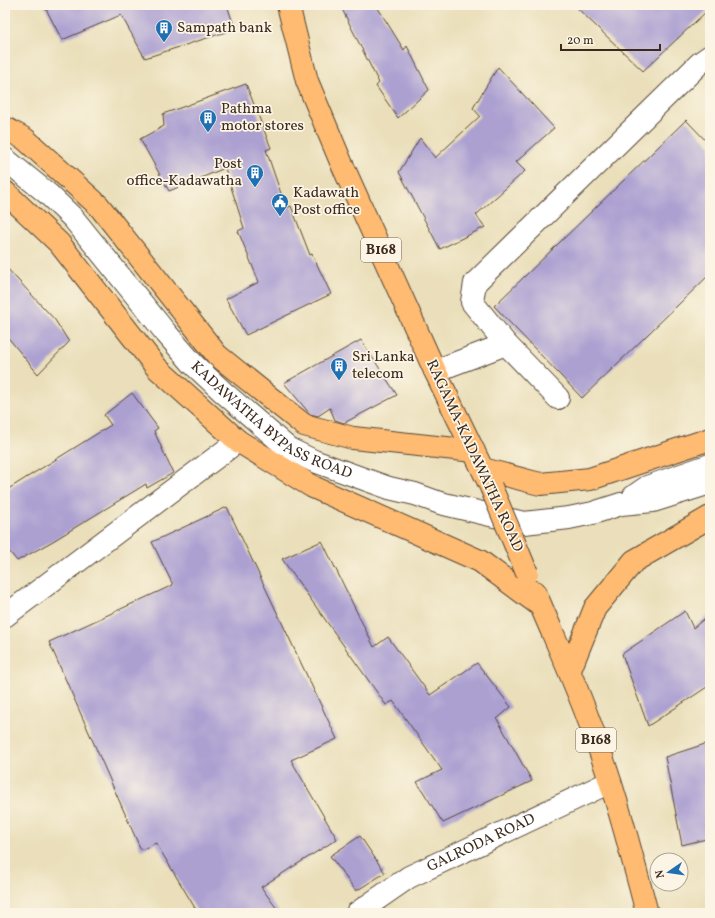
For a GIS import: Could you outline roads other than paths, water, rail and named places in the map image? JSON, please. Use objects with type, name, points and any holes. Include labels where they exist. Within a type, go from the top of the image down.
[{"type":"main road","name":"RAGAMA-KADAWATHA ROAD","points":[[288,5],[307,81],[341,162],[483,469],[527,574],[570,670],[590,722],[610,782],[647,913]]},
{"type":"main road","points":[[5,128],[25,139],[99,206],[217,355],[304,425],[540,484],[590,479],[710,439]]},
{"type":"main road","points":[[5,192],[59,243],[158,368],[238,441],[313,487],[480,561],[541,606]]},
{"type":"main road","points":[[570,670],[595,608],[634,561],[710,517]]},
{"type":"street","points":[[558,398],[506,344],[472,302],[475,283],[707,64]]},
{"type":"street","name":"KADAWATHA BYPASS ROAD","points":[[5,159],[48,194],[73,218],[193,364],[289,449],[314,461],[366,478],[389,488],[415,494],[440,503],[524,522],[569,518],[621,504],[653,501],[710,483]]},
{"type":"street","points":[[436,370],[506,344]]},
{"type":"street","points":[[5,616],[238,441]]},
{"type":"street","name":"KADAWATHA BYPASS ROAD","points":[[621,504],[647,487],[710,465]]},
{"type":"street","name":"GALRODA ROAD","points":[[357,913],[409,877],[610,782]]},
{"type":"place","name":"Sampath bank","points":[[164,43]]},
{"type":"place","name":"Pathma motor stores","points":[[208,133]]},
{"type":"place","name":"Post office-Kadawatha","points":[[255,188]]},
{"type":"place","name":"Kadawath Post office","points":[[280,217]]},
{"type":"place","name":"Sri Lanka telecom","points":[[339,381]]}]
